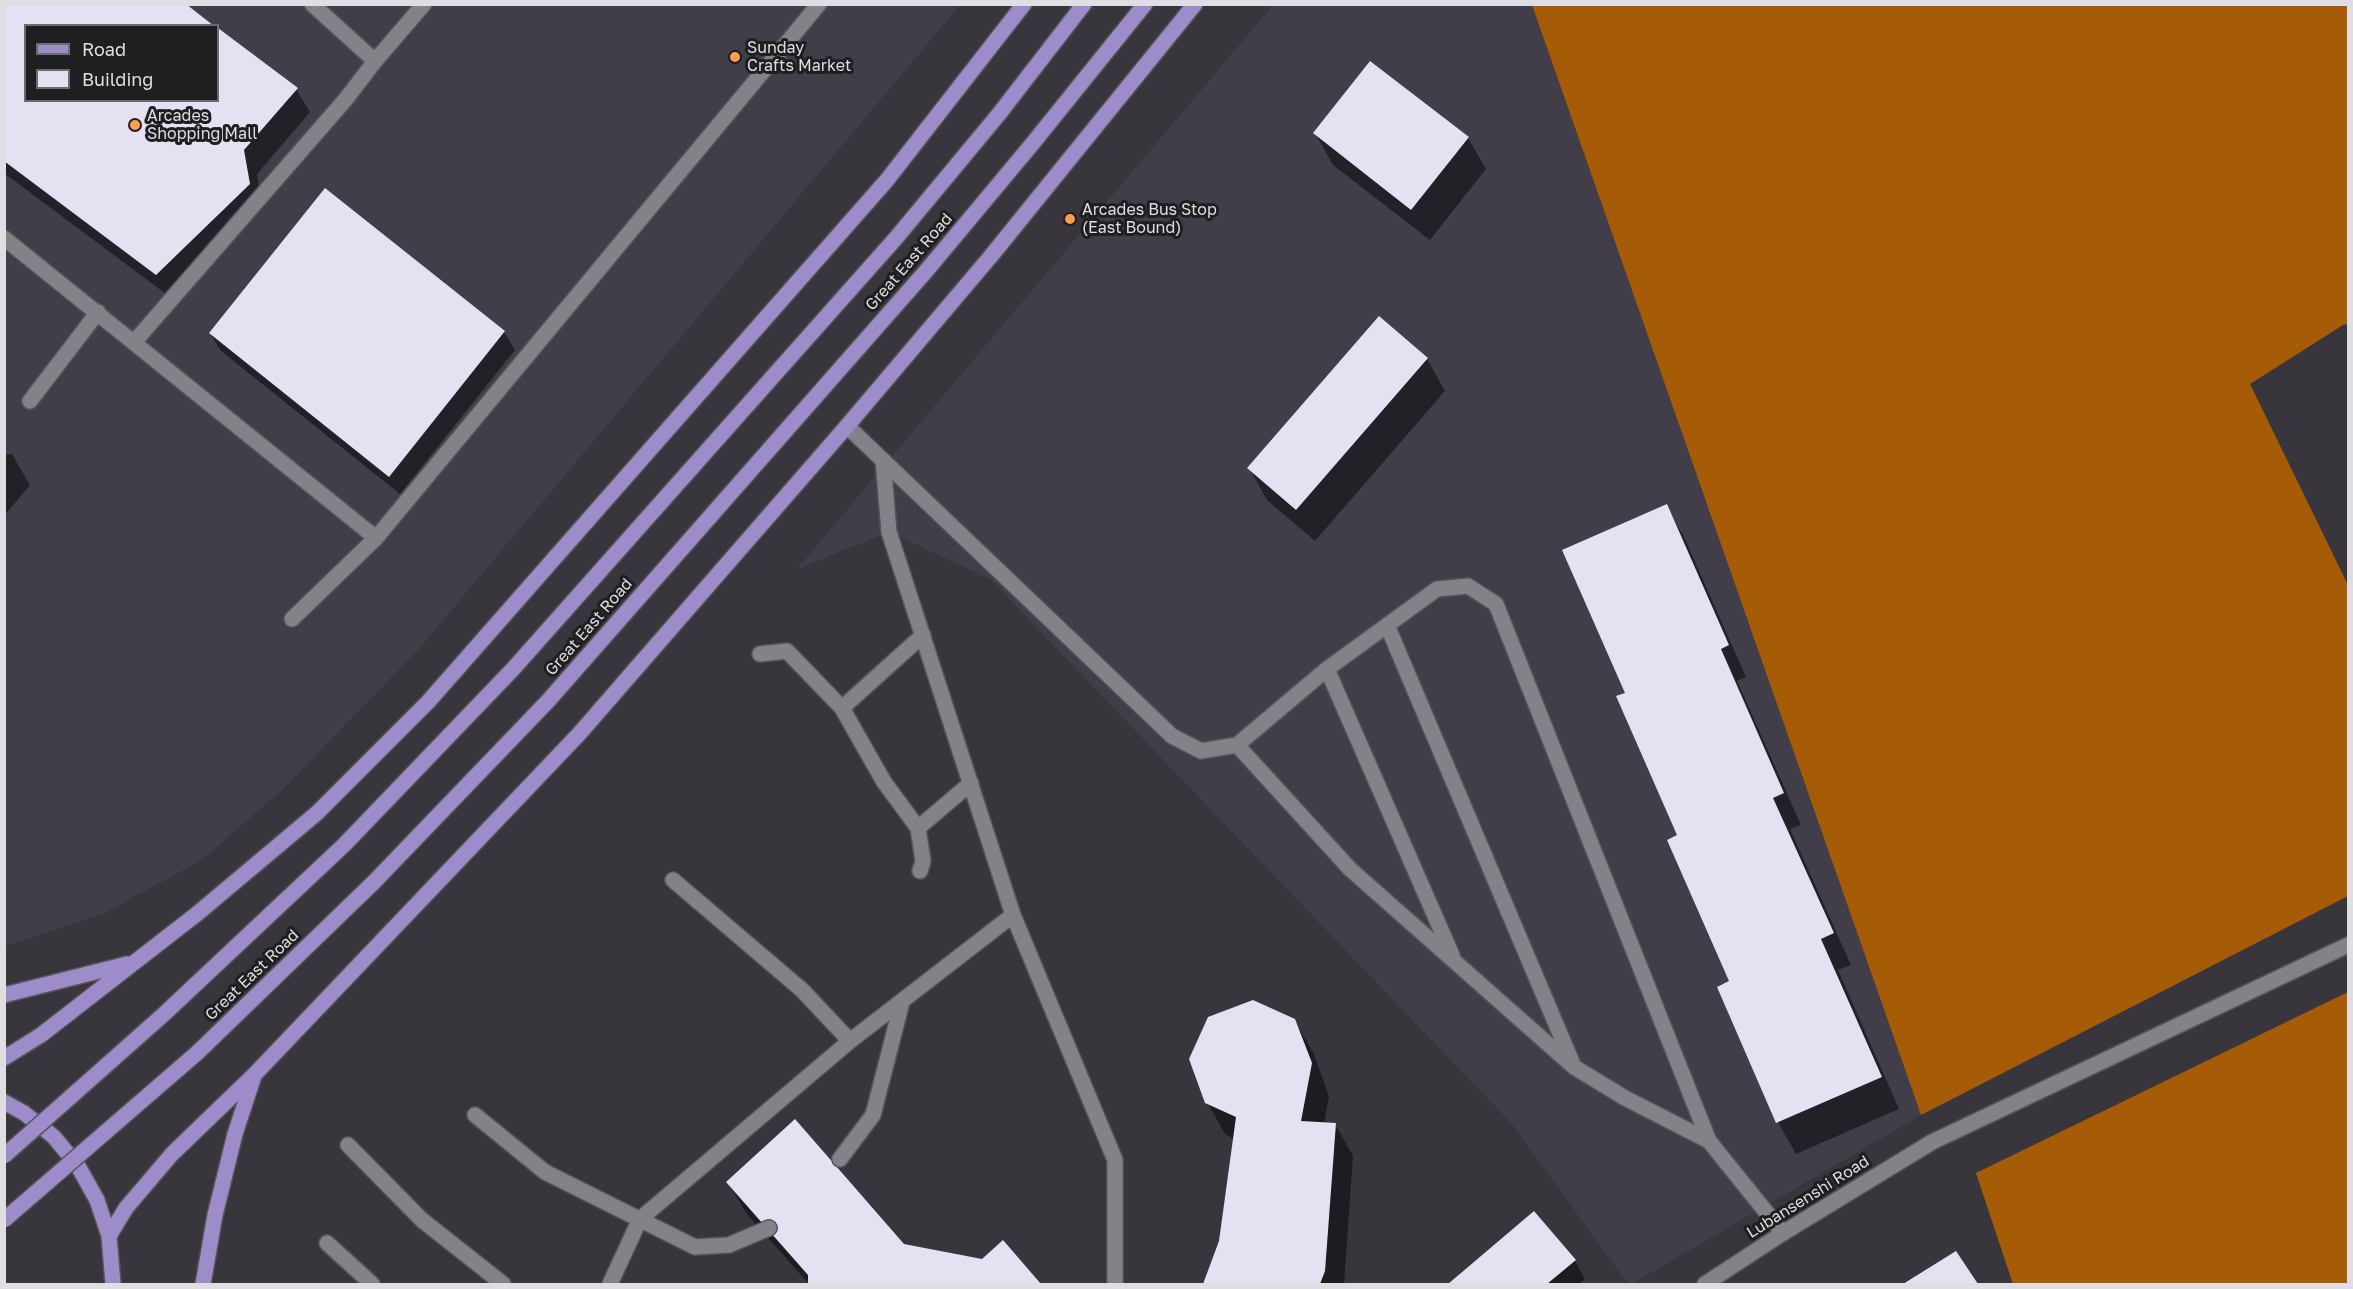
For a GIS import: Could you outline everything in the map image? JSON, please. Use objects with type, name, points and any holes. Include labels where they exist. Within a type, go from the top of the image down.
[{"type":"main road","points":[[4,1058],[41,1035],[198,913],[317,813],[428,702],[887,180],[1024,4]]},
{"type":"main road","name":"Great East Road","points":[[4,1156],[163,1015],[344,845],[513,669],[896,238],[999,114],[1084,4]]},
{"type":"main road","name":"Great East Road","points":[[4,1220],[197,1053],[374,882],[548,701],[927,270],[1145,4]]},
{"type":"main road","points":[[109,1236],[126,1208],[172,1154],[255,1074],[579,734],[847,426],[991,256],[1195,4]]},
{"type":"main road","points":[[4,995],[134,963]]},
{"type":"main road","points":[[203,1284],[215,1215],[235,1134],[255,1074]]},
{"type":"main road","points":[[4,1102],[24,1113],[54,1137],[78,1166],[97,1200],[109,1236],[113,1284]]},
{"type":"street","points":[[312,4],[375,61]]},
{"type":"street","points":[[135,342],[339,108],[375,61],[424,4]]},
{"type":"street","points":[[292,620],[376,538],[819,4]]},
{"type":"street","points":[[4,238],[376,538]]},
{"type":"street","points":[[30,401],[98,312]]},
{"type":"street","points":[[847,426],[1172,736],[1201,751],[1237,745],[1327,669],[1437,589],[1468,586],[1496,603],[1708,1142],[1783,1233]]},
{"type":"street","points":[[883,460],[889,532],[1013,915],[1114,1160],[1115,1284]]},
{"type":"street","points":[[1387,626],[1574,1067]]},
{"type":"street","points":[[843,708],[923,635]]},
{"type":"street","points":[[760,654],[787,651],[843,708],[884,782],[918,828],[923,861],[920,871]]},
{"type":"street","points":[[1327,669],[1455,961]]},
{"type":"street","points":[[1237,745],[1350,869],[1574,1067],[1625,1098],[1708,1142]]},
{"type":"street","points":[[918,828],[971,783]]},
{"type":"street","points":[[673,880],[802,990],[850,1041]]},
{"type":"street","points":[[610,1284],[639,1219],[850,1041],[1013,915]]},
{"type":"street","name":"Lubansenshi Road","points":[[1705,1284],[1783,1233],[1932,1142],[2349,945]]},
{"type":"street","points":[[840,1159],[873,1115],[902,1002]]},
{"type":"street","points":[[475,1115],[545,1172],[695,1247],[729,1245],[769,1228]]},
{"type":"street","points":[[348,1145],[423,1220],[503,1284]]},
{"type":"street","points":[[327,1243],[372,1284]]},
{"type":"shaded area","points":[[4,5],[960,5],[418,650],[283,789],[203,859],[105,913],[5,946]]},
{"type":"shaded area","points":[[1273,5],[1532,5],[1921,1115],[1632,1284],[1628,1284],[1512,1124],[990,579],[889,532],[797,569]]},
{"type":"shaded area","points":[[1532,5],[2348,5],[2348,324],[2250,384],[2348,585],[2348,896],[1921,1115]]},
{"type":"shaded area","points":[[2348,992],[2348,1284],[2013,1284],[1976,1173]]},
{"type":"building","name":"Arcades Shopping Mall","points":[[4,4],[186,4],[211,24],[24,24],[24,102],[219,102],[219,29],[298,88],[244,150],[250,184],[156,275],[4,161]]},
{"type":"building","points":[[1370,61],[1469,137],[1411,210],[1313,133]]},
{"type":"building","points":[[325,188],[505,331],[389,477],[209,333]]},
{"type":"building","points":[[1379,316],[1428,358],[1296,510],[1247,468]]},
{"type":"building","points":[[1667,504],[1729,645],[1721,649],[1784,793],[1773,798],[1834,933],[1821,939],[1882,1077],[1776,1123],[1717,987],[1729,981],[1667,840],[1677,835],[1616,696],[1625,693],[1562,550]]},
{"type":"building","points":[[1253,1000],[1295,1019],[1312,1063],[1301,1121],[1336,1123],[1325,1271],[1320,1284],[1203,1284],[1219,1241],[1236,1117],[1205,1103],[1189,1059],[1208,1017]]},
{"type":"building","points":[[795,1119],[904,1244],[982,1259],[1003,1240],[1041,1284],[808,1284],[808,1275],[726,1182]]},
{"type":"building","points":[[1534,1211],[1576,1260],[1547,1284],[1448,1284]]},
{"type":"building","points":[[1956,1251],[1978,1284],[1903,1284]]},
{"type":"place","name":"Sunday Crafts Market","points":[[735,57]]},
{"type":"place","name":"Arcades Shopping Mall","points":[[135,125]]},
{"type":"place","name":"Arcades Bus Stop (East Bound)","points":[[1070,219]]}]
